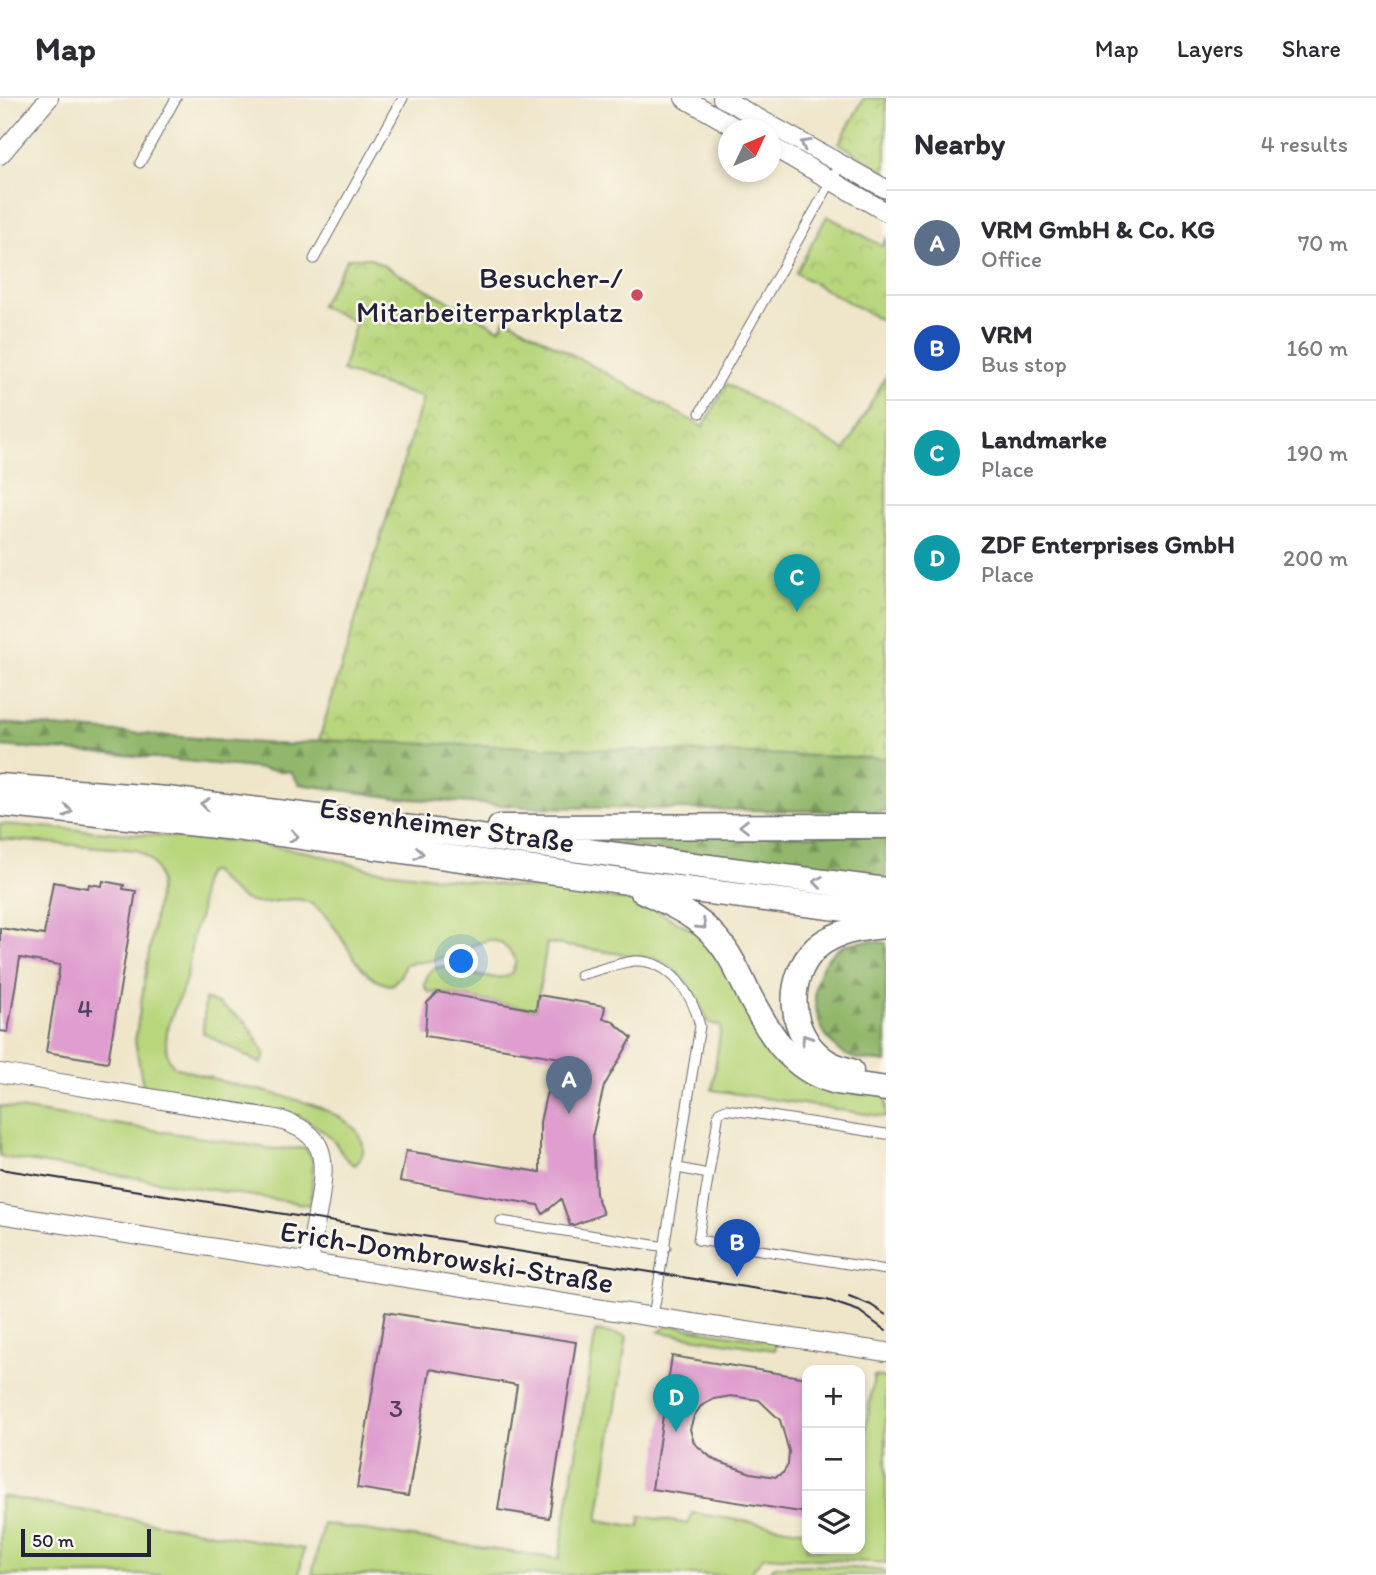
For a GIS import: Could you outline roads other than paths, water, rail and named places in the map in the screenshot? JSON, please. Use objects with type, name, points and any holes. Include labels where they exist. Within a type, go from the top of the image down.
[{"type":"main road","name":"Essenheimer Straße","points":[[0,786],[166,799],[886,890]]},
{"type":"main road","name":"Essenheimer Straße","points":[[0,804],[236,828],[886,914]]},
{"type":"main road","points":[[419,829],[631,825],[886,826]]},
{"type":"main road","points":[[621,881],[694,917],[717,939],[735,965],[768,1029],[779,1046],[795,1061],[833,1081],[886,1089]]},
{"type":"main road","points":[[886,926],[847,931],[816,948],[803,965],[794,996],[800,1029],[809,1045],[821,1057],[836,1066],[855,1072],[886,1076]]},
{"type":"street","points":[[0,155],[6,142],[50,98]]},
{"type":"street","points":[[684,98],[721,119]]},
{"type":"street","points":[[722,98],[886,189]]},
{"type":"street","points":[[781,152],[886,212]]},
{"type":"street","points":[[0,1073],[250,1115],[299,1126],[316,1142],[324,1165],[309,1264]]},
{"type":"street","name":"Erich-Dombrowski-Straße","points":[[0,1214],[886,1352]]},
{"type":"lane","points":[[140,163],[176,98]]},
{"type":"lane","points":[[314,258],[403,98]]},
{"type":"lane","points":[[700,413],[841,164]]},
{"type":"lane","points":[[580,975],[635,961],[662,968],[676,978],[696,1010],[700,1026],[653,1317]]},
{"type":"lane","points":[[886,1134],[726,1109],[719,1112],[698,1240],[886,1270]]},
{"type":"lane","points":[[678,1168],[708,1174]]},
{"type":"lane","points":[[501,1221],[666,1247]]},
{"type":"tram line","points":[[0,1169],[827,1300],[859,1311],[886,1331]]},
{"type":"tram line","points":[[849,1296],[886,1315]]},
{"type":"place","name":"Besucher-/ Mitarbeiterparkplatz","points":[[637,295]]},
{"type":"place","name":"Landmarke","points":[[797,612]]},
{"type":"place","name":"VRM GmbH & Co. KG","points":[[569,1114]]},
{"type":"place","name":"VRM","points":[[737,1277]]},
{"type":"place","name":"ZDF Enterprises GmbH","points":[[676,1432]]}]
